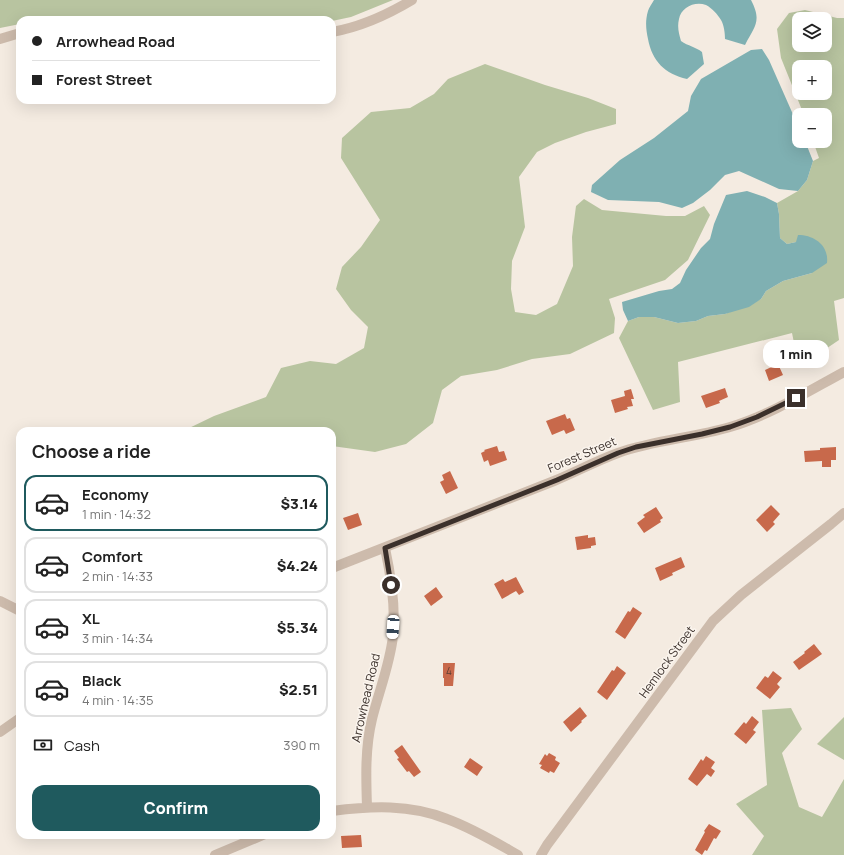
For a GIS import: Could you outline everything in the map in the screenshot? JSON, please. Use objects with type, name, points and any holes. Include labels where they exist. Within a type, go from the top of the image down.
[{"type":"street","points":[[336,31],[364,24],[412,0]]},
{"type":"street","points":[[0,39],[16,34]]},
{"type":"street","name":"Forest Street","points":[[336,566],[557,480],[618,453],[636,447],[730,427],[751,419],[784,405],[844,372]]},
{"type":"street","name":"Hemlock Street","points":[[542,855],[564,822],[713,621],[741,595],[844,513]]},
{"type":"street","name":"Arrowhead Road","points":[[367,807],[366,767],[372,720],[393,637],[393,598],[385,548]]},
{"type":"street","points":[[0,602],[16,609]]},
{"type":"street","points":[[0,732],[16,721]]},
{"type":"street","points":[[336,811],[367,807],[394,807],[411,809],[447,818],[518,855]]},
{"type":"street","points":[[215,855],[253,839]]},
{"type":"green space","points":[[0,0],[393,0],[351,17],[336,20],[336,16],[16,16],[16,25],[0,28]]},
{"type":"green space","points":[[805,10],[813,12],[794,12]]},
{"type":"green space","points":[[792,12],[792,52],[832,52],[832,17],[844,18],[844,298],[834,301],[839,340],[799,367],[792,333],[678,362],[680,402],[653,410],[619,338],[628,321],[639,317],[654,317],[678,323],[696,321],[708,316],[725,314],[761,299],[766,291],[783,281],[812,273],[796,242],[787,244],[780,238],[777,203],[798,191],[807,180],[813,161],[819,158],[815,148],[832,148],[832,108],[801,108],[798,100],[832,100],[832,60],[792,60],[792,85],[781,58],[777,29],[789,13]]},
{"type":"green space","points":[[485,64],[588,98],[616,109],[616,124],[586,132],[555,143],[537,152],[519,177],[525,227],[512,261],[511,289],[515,312],[536,315],[557,304],[573,266],[572,237],[576,206],[584,199],[602,210],[666,216],[685,216],[704,206],[710,215],[688,260],[665,280],[609,299],[615,318],[614,333],[570,354],[532,359],[497,370],[461,376],[442,390],[433,423],[406,444],[375,452],[336,447],[336,427],[191,427],[214,416],[266,397],[281,368],[310,361],[336,364],[364,348],[368,327],[351,310],[336,289],[342,267],[361,247],[380,220],[341,158],[342,138],[371,112],[410,108],[434,94],[448,79]]},
{"type":"green space","points":[[791,708],[802,729],[782,753],[799,807],[822,817],[844,779],[844,855],[752,855],[764,836],[736,804],[767,785],[762,710]]},
{"type":"green space","points":[[844,717],[844,760],[817,744]]},
{"type":"water","points":[[654,0],[751,0],[756,13],[756,23],[745,45],[725,39],[724,29],[720,18],[708,6],[697,4],[689,6],[685,9],[680,15],[678,22],[678,30],[681,41],[702,52],[704,64],[687,79],[672,74],[666,70],[656,60],[650,47],[647,36],[646,22],[648,10]]},
{"type":"water","points":[[762,49],[769,60],[792,112],[792,148],[808,148],[813,161],[807,180],[798,191],[779,189],[739,171],[725,175],[710,190],[693,203],[682,208],[659,202],[608,200],[591,192],[592,185],[620,160],[654,138],[688,111],[691,96],[701,79],[751,50]]},
{"type":"water","points":[[747,191],[777,203],[780,238],[787,244],[796,242],[798,235],[804,235],[815,239],[826,251],[827,263],[812,273],[783,281],[766,291],[761,299],[749,307],[725,314],[708,316],[696,321],[678,323],[654,317],[639,317],[628,321],[623,310],[622,302],[659,291],[672,289],[680,283],[686,270],[701,248],[710,239],[714,224],[726,195]]},
{"type":"building","points":[[778,364],[783,375],[769,381],[765,370]]},
{"type":"building","points":[[725,388],[728,397],[719,401],[720,403],[706,408],[701,396]]},
{"type":"building","points":[[631,389],[634,399],[631,399],[633,406],[627,407],[628,409],[615,413],[611,400],[625,396],[624,391]]},
{"type":"building","points":[[565,414],[567,419],[570,418],[575,430],[566,434],[564,430],[552,435],[546,421]]},
{"type":"building","points":[[497,446],[499,452],[504,451],[507,460],[490,466],[488,460],[484,462],[481,453],[485,451],[484,450]]},
{"type":"building","points":[[836,447],[836,460],[831,460],[831,467],[822,467],[822,461],[805,462],[804,451]]},
{"type":"building","points":[[450,471],[458,488],[446,494],[440,482],[444,480],[442,475]]},
{"type":"building","points":[[771,505],[780,514],[773,522],[775,524],[767,532],[756,520]]},
{"type":"building","points":[[656,507],[663,518],[660,520],[661,522],[644,533],[637,523],[645,517],[643,515]]},
{"type":"building","points":[[358,513],[362,525],[348,530],[343,518]]},
{"type":"building","points":[[588,535],[588,538],[595,537],[596,545],[591,546],[591,548],[577,550],[575,537]]},
{"type":"building","points":[[681,557],[685,567],[660,581],[655,568]]},
{"type":"building","points":[[516,577],[524,592],[519,595],[516,591],[502,599],[494,584],[503,579],[505,582]]},
{"type":"building","points":[[436,587],[443,597],[431,606],[424,596]]},
{"type":"building","points":[[633,607],[642,613],[625,639],[615,632],[628,611],[630,612]]},
{"type":"building","points":[[814,644],[822,654],[799,670],[793,662]]},
{"type":"building","points":[[443,663],[455,663],[453,686],[444,686]]},
{"type":"building","points":[[617,666],[626,673],[607,700],[597,692],[612,670],[614,671]]},
{"type":"building","points":[[773,671],[782,678],[777,684],[780,687],[770,699],[756,688],[765,676],[768,678]]},
{"type":"building","points":[[580,707],[587,716],[571,732],[563,722]]},
{"type":"building","points":[[752,716],[759,722],[753,730],[756,732],[746,744],[734,734],[744,722],[746,724]]},
{"type":"building","points":[[402,745],[421,772],[414,777],[409,771],[407,772],[397,759],[399,758],[394,751]]},
{"type":"building","points":[[549,753],[556,757],[555,760],[560,763],[554,773],[550,771],[549,773],[540,768],[542,765],[539,764],[545,754],[547,756]]},
{"type":"building","points":[[706,756],[715,762],[711,768],[715,771],[711,777],[707,774],[697,786],[688,779],[701,759],[703,761]]},
{"type":"building","points":[[470,758],[483,767],[477,776],[464,767]]},
{"type":"building","points":[[709,824],[721,831],[716,839],[714,838],[707,851],[705,850],[702,855],[695,850]]},
{"type":"building","points":[[361,835],[362,847],[342,848],[341,836]]},
{"type":"route","points":[[391,585],[385,548],[557,480],[618,453],[636,447],[730,427],[757,417],[796,398]]}]
